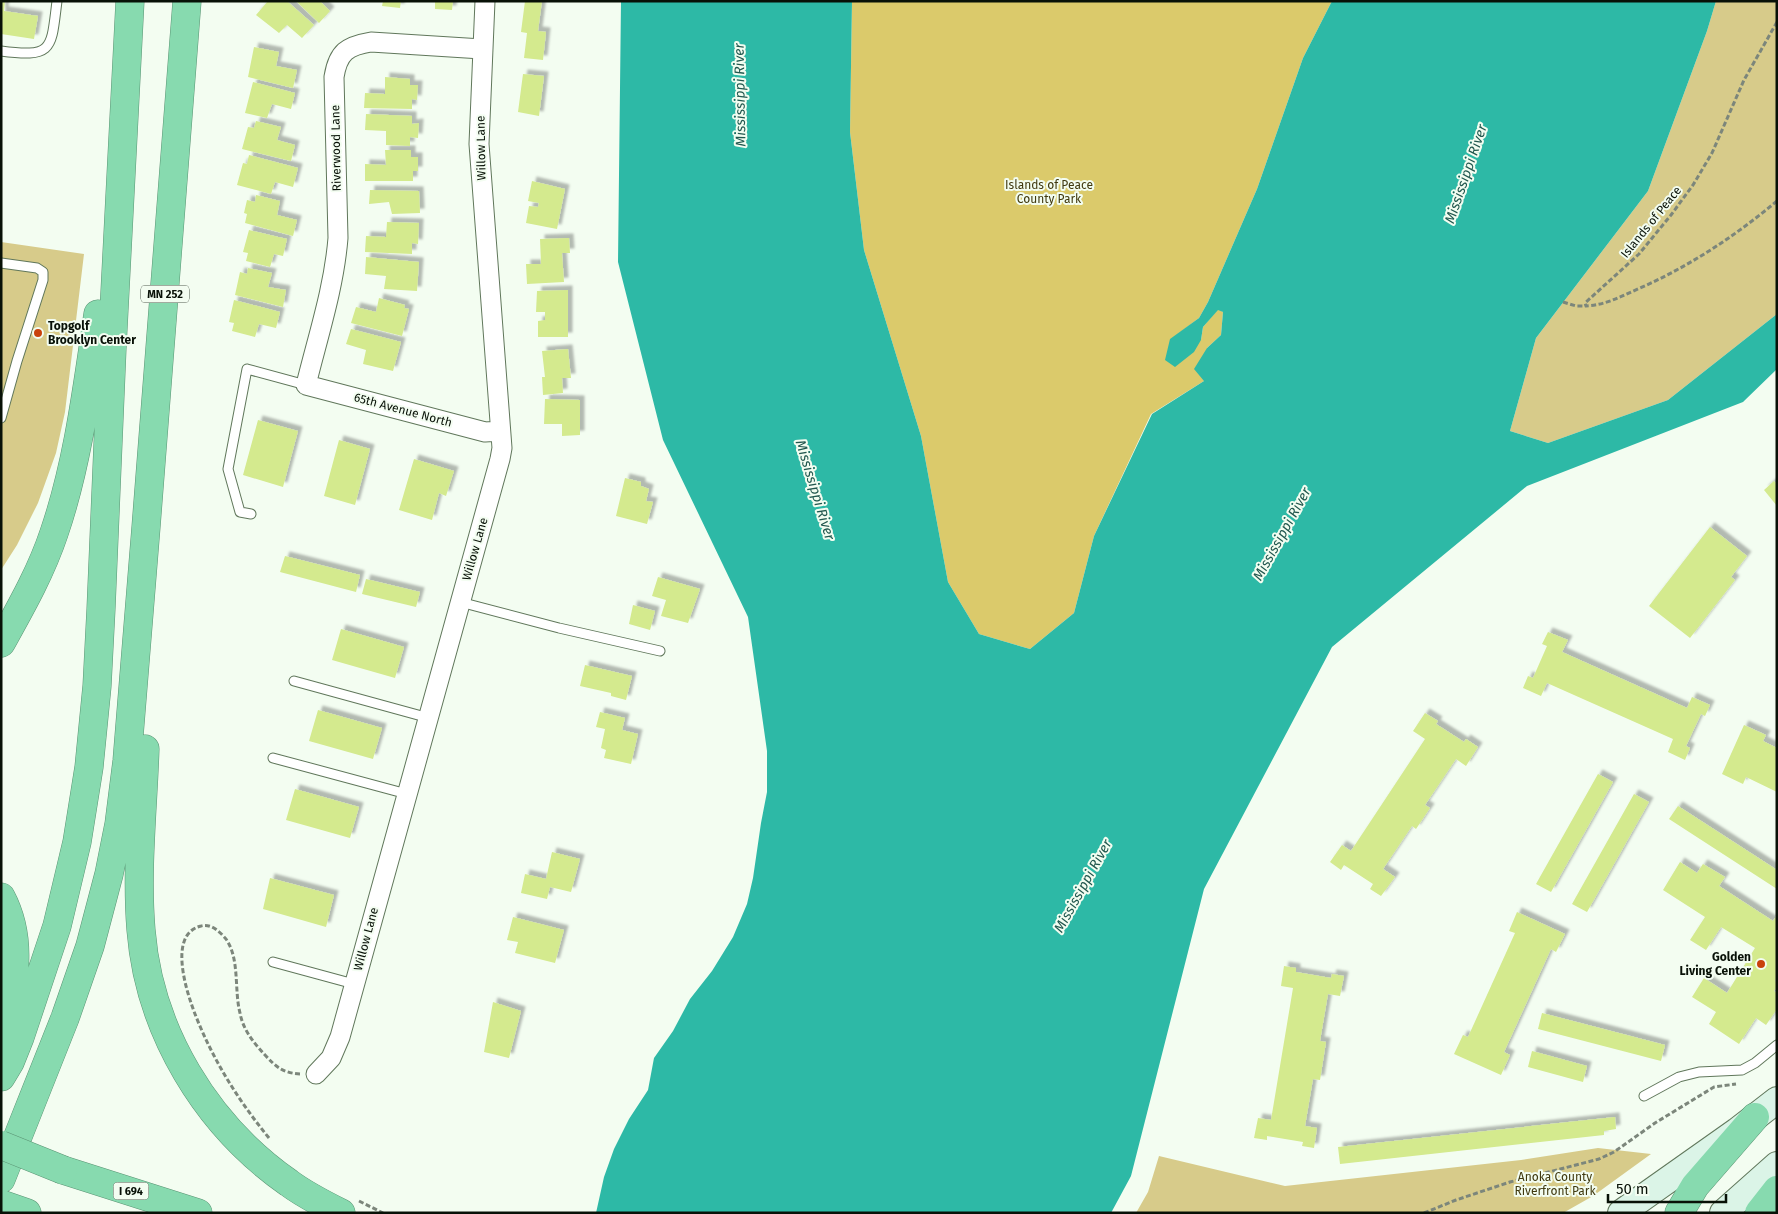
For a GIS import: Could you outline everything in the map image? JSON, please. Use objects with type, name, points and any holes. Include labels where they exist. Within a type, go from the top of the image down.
[{"type":"highway","points":[[1,1077],[10,1062],[20,1037],[52,942],[77,842],[88,776],[102,609],[112,349],[130,1]]},
{"type":"highway","name":"MN 252","points":[[153,440],[187,1]]},
{"type":"highway","points":[[1,643],[35,580],[54,534],[71,473],[92,356],[123,134]]},
{"type":"highway","points":[[1,1179],[71,1002],[90,946],[114,849],[127,761],[153,440]]},
{"type":"highway","points":[[153,440],[139,892],[141,931],[151,987],[161,1019],[182,1064],[226,1128],[263,1164],[289,1183],[347,1206]]},
{"type":"highway","points":[[1,897],[12,924],[15,947],[13,986],[1,1036]]},
{"type":"highway","points":[[1,1198],[33,1098]]},
{"type":"highway","points":[[1679,1213],[1695,1186],[1754,1118]]},
{"type":"highway","points":[[1,1145],[63,1170]]},
{"type":"highway","name":"I 694","points":[[1,1151],[198,1213]]},
{"type":"highway","points":[[1759,1213],[1777,1190]]},
{"type":"highway","points":[[1,1204],[27,1213]]},
{"type":"main road","points":[[1621,1213],[1777,1100]]},
{"type":"main road","points":[[1722,1213],[1777,1164]]},
{"type":"street","name":"Willow Lane","points":[[316,1074],[331,1058],[340,1037],[502,448],[480,144],[485,1]]},
{"type":"street","name":"Riverwood Lane","points":[[306,385],[336,264],[338,238],[334,77],[336,62],[346,50],[357,44],[371,42],[482,49]]},
{"type":"street","name":"65th Avenue North","points":[[306,385],[485,432],[500,431]]},
{"type":"lane","points":[[1,51],[34,54],[49,47],[53,37],[57,1]]},
{"type":"lane","points":[[1,263],[38,268],[43,272],[43,280],[1,418]]},
{"type":"lane","points":[[251,514],[240,512],[228,469],[247,369],[306,385]]},
{"type":"lane","points":[[460,602],[559,628],[660,651]]},
{"type":"lane","points":[[294,682],[428,718]]},
{"type":"lane","points":[[273,758],[407,794]]},
{"type":"lane","points":[[274,962],[354,984]]},
{"type":"lane","points":[[1644,1096],[1680,1077],[1699,1072],[1742,1070],[1777,1044]]},
{"type":"path","name":"Islands of Peace","points":[[1586,306],[1585,303],[1593,295],[1639,254],[1671,215],[1692,185],[1712,153],[1744,80],[1777,22]]},
{"type":"path","points":[[1563,302],[1576,306],[1601,305],[1664,276],[1702,255],[1748,225],[1777,201]]},
{"type":"path","points":[[271,1140],[246,1109],[226,1078],[197,1020],[185,985],[182,961],[182,949],[188,933],[197,926],[211,926],[221,933],[227,941],[233,955],[240,1015],[247,1032],[270,1061],[284,1072],[316,1074]]},
{"type":"path","points":[[1424,1213],[1510,1182],[1599,1159],[1614,1152],[1655,1123],[1714,1087],[1739,1083]]},
{"type":"path","points":[[347,1206],[383,1213]]},
{"type":"green space","name":"Islands of Peace County Park","points":[[852,1],[1332,1],[1303,58],[1257,189],[1208,302],[1199,318],[1170,340],[1201,340],[1203,327],[1218,309],[1223,312],[1221,335],[1207,348],[1204,381],[1151,414],[1094,536],[1074,613],[1030,649],[979,634],[948,582],[921,436],[864,250],[850,132]]},
{"type":"green space","points":[[1716,1],[1777,1],[1777,314],[1668,400],[1548,443],[1510,431],[1536,338],[1648,191],[1707,31]]},
{"type":"green space","name":"Topgolf Brooklyn Center","points":[[1,242],[84,254],[65,412],[56,453],[38,503],[17,545],[1,570]]},
{"type":"green space","name":"Anoka County Riverfront Park","points":[[1598,1148],[1651,1154],[1593,1196],[1563,1213],[1136,1213],[1148,1192],[1159,1156],[1285,1186],[1521,1160]]},
{"type":"water","name":"Mississippi River","points":[[621,1],[852,1],[850,132],[864,250],[921,436],[948,582],[979,634],[1030,649],[1074,613],[1094,536],[1152,414],[1204,381],[1194,369],[1207,348],[1221,335],[1223,312],[1218,310],[1203,327],[1201,340],[1194,352],[1175,367],[1165,360],[1170,339],[1199,318],[1208,302],[1257,189],[1303,58],[1332,1],[1716,1],[1707,31],[1648,191],[1536,338],[1510,431],[1548,443],[1668,400],[1777,314],[1777,369],[1743,402],[1527,486],[1332,647],[1204,889],[1131,1176],[1111,1213],[596,1213],[604,1177],[614,1149],[629,1119],[648,1090],[654,1058],[673,1031],[690,999],[712,971],[733,937],[747,904],[767,792],[767,751],[748,617],[663,440],[618,262]]},
{"type":"building","points":[[1,1],[5,1],[4,11],[38,16],[34,39],[1,34]]},
{"type":"building","points":[[268,1],[287,1],[314,25],[302,38],[287,25],[279,33],[256,15]]},
{"type":"building","points":[[296,1],[320,1],[330,11],[319,23]]},
{"type":"building","points":[[383,1],[401,1],[400,8],[382,6]]},
{"type":"building","points":[[435,1],[453,1],[452,10],[435,9]]},
{"type":"building","points":[[525,1],[542,1],[538,31],[546,32],[543,60],[524,58],[527,33],[521,32]]},
{"type":"building","points":[[254,47],[279,52],[276,66],[297,70],[293,88],[248,77]]},
{"type":"building","points":[[523,74],[544,76],[539,116],[518,112]]},
{"type":"building","points":[[385,77],[410,79],[410,85],[418,85],[417,100],[412,99],[412,109],[364,108],[365,93],[385,94]]},
{"type":"building","points":[[253,82],[295,93],[291,109],[272,104],[267,118],[245,113]]},
{"type":"building","points":[[366,114],[412,116],[412,124],[419,123],[418,138],[410,137],[410,146],[386,145],[386,131],[365,130]]},
{"type":"building","points":[[256,121],[281,127],[277,140],[295,145],[291,161],[242,149],[248,127],[254,128]]},
{"type":"building","points":[[385,150],[411,150],[411,157],[418,157],[418,171],[413,171],[413,181],[365,181],[365,164],[386,165]]},
{"type":"building","points":[[249,155],[298,168],[293,187],[275,182],[271,194],[237,185],[243,163],[247,164]]},
{"type":"building","points":[[532,181],[565,189],[557,229],[526,223],[529,206],[538,207],[539,203],[528,201]]},
{"type":"building","points":[[370,190],[419,191],[420,213],[392,214],[389,202],[369,204]]},
{"type":"building","points":[[256,195],[280,201],[277,215],[297,220],[293,236],[245,223],[247,214],[244,213],[247,200],[255,202]]},
{"type":"building","points":[[387,222],[419,223],[418,244],[412,243],[412,254],[365,252],[366,236],[386,237]]},
{"type":"building","points":[[249,230],[287,239],[283,256],[274,254],[270,267],[246,261],[248,253],[243,252]]},
{"type":"building","points":[[569,238],[570,253],[562,253],[564,282],[527,284],[526,264],[541,264],[540,239]]},
{"type":"building","points":[[366,257],[419,262],[417,291],[384,289],[386,276],[365,274]]},
{"type":"building","points":[[248,268],[272,273],[268,287],[286,290],[283,307],[235,295],[240,272],[247,274]]},
{"type":"building","points":[[568,290],[568,337],[538,337],[538,321],[545,320],[545,312],[536,312],[537,291]]},
{"type":"building","points":[[379,298],[405,305],[404,308],[409,309],[402,336],[351,323],[356,307],[376,312]]},
{"type":"building","points":[[234,300],[280,312],[276,328],[259,324],[255,337],[232,331],[234,323],[229,322]]},
{"type":"building","points":[[351,329],[401,342],[393,371],[363,364],[366,350],[346,344]]},
{"type":"building","points":[[568,349],[571,378],[562,378],[563,393],[543,395],[542,377],[545,377],[542,351]]},
{"type":"building","points":[[545,399],[580,400],[580,435],[562,436],[562,424],[544,424]]},
{"type":"building","points":[[258,420],[298,431],[283,487],[243,475]]},
{"type":"building","points":[[339,440],[370,449],[355,505],[324,496]]},
{"type":"building","points":[[414,459],[454,471],[446,496],[439,493],[432,520],[399,510]]},
{"type":"building","points":[[625,478],[641,482],[641,486],[649,489],[646,501],[653,502],[647,524],[616,516]]},
{"type":"building","points":[[1774,481],[1777,484],[1777,506],[1764,490]]},
{"type":"building","points":[[1710,527],[1747,556],[1731,577],[1735,580],[1690,638],[1649,606]]},
{"type":"building","points":[[285,556],[360,575],[356,592],[280,572]]},
{"type":"building","points":[[658,577],[700,589],[688,623],[661,616],[666,600],[652,596]]},
{"type":"building","points":[[366,579],[420,592],[416,607],[362,594]]},
{"type":"building","points":[[633,605],[655,611],[650,630],[629,624]]},
{"type":"building","points":[[341,629],[404,647],[395,678],[332,660]]},
{"type":"building","points":[[1548,632],[1568,640],[1562,652],[1687,708],[1692,697],[1710,705],[1705,716],[1701,714],[1686,746],[1690,748],[1685,760],[1668,752],[1673,739],[1547,683],[1541,696],[1523,688],[1528,676],[1533,678],[1547,646],[1542,644]]},
{"type":"building","points":[[585,665],[632,676],[626,700],[611,696],[611,693],[580,686]]},
{"type":"building","points":[[318,710],[382,728],[373,759],[309,741]]},
{"type":"building","points":[[600,712],[625,718],[622,730],[638,734],[631,764],[604,758],[606,750],[601,748],[605,729],[596,727]]},
{"type":"building","points":[[1425,713],[1438,721],[1436,724],[1464,742],[1466,739],[1478,747],[1466,766],[1456,759],[1425,805],[1430,808],[1416,829],[1412,826],[1383,869],[1395,877],[1381,896],[1370,889],[1373,884],[1344,865],[1341,870],[1330,862],[1342,845],[1351,851],[1425,739],[1413,731]]},
{"type":"building","points":[[1744,725],[1766,735],[1763,741],[1777,748],[1777,792],[1746,777],[1743,784],[1722,774]]},
{"type":"building","points":[[1598,774],[1613,782],[1551,892],[1536,884]]},
{"type":"building","points":[[295,789],[359,807],[350,838],[286,820]]},
{"type":"building","points":[[1634,794],[1649,802],[1587,912],[1572,904]]},
{"type":"building","points":[[1678,806],[1777,870],[1777,889],[1669,819]]},
{"type":"building","points":[[552,852],[580,859],[571,892],[550,887],[547,899],[521,893],[525,874],[546,879]]},
{"type":"building","name":"Golden Living Center","points":[[1680,862],[1697,873],[1703,864],[1725,877],[1719,886],[1773,921],[1777,915],[1777,977],[1775,981],[1777,982],[1777,987],[1774,991],[1777,993],[1777,1009],[1766,1025],[1756,1018],[1739,1044],[1709,1024],[1716,1012],[1692,997],[1704,978],[1727,993],[1755,948],[1721,927],[1706,950],[1690,940],[1705,917],[1663,890]]},
{"type":"building","points":[[270,878],[334,895],[326,927],[263,909]]},
{"type":"building","points":[[1517,912],[1565,934],[1556,952],[1551,949],[1504,1052],[1510,1055],[1501,1075],[1454,1054],[1463,1035],[1468,1037],[1515,933],[1509,931]]},
{"type":"building","points":[[513,917],[564,930],[555,963],[515,953],[518,942],[507,940]]},
{"type":"building","points":[[1284,966],[1296,968],[1296,972],[1331,978],[1332,974],[1344,976],[1340,996],[1328,994],[1320,1041],[1326,1042],[1320,1080],[1313,1079],[1305,1126],[1317,1128],[1314,1148],[1302,1146],[1303,1142],[1267,1136],[1267,1140],[1254,1138],[1258,1118],[1271,1120],[1293,988],[1281,986]]},
{"type":"building","points":[[493,1002],[521,1011],[509,1058],[484,1052]]},
{"type":"building","points":[[1542,1013],[1665,1045],[1661,1061],[1538,1029]]},
{"type":"building","points":[[1532,1051],[1587,1066],[1583,1082],[1528,1067]]},
{"type":"building","points":[[1615,1117],[1616,1129],[1604,1131],[1604,1135],[1340,1164],[1338,1147]]},
{"type":"place","name":"Topgolf Brooklyn Center","points":[[38,333]]},
{"type":"place","name":"Golden Living Center","points":[[1761,964]]}]
